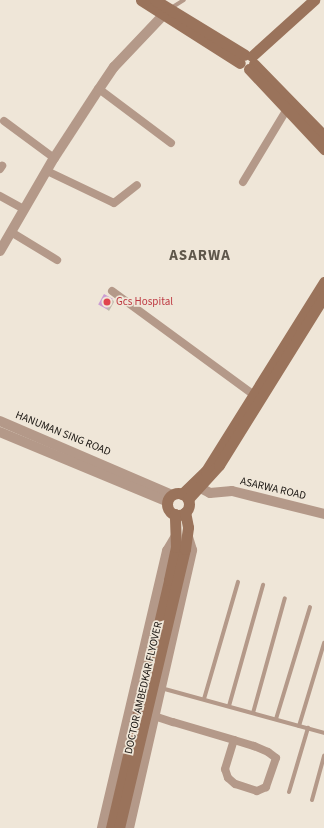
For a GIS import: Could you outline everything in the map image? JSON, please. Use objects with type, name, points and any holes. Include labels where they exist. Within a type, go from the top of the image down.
[{"type":"main road","points":[[140,0],[166,12],[248,62],[324,136]]},
{"type":"main road","points":[[155,0],[166,12]]},
{"type":"main road","points":[[248,62],[314,0]]},
{"type":"main road","points":[[248,62],[287,110],[324,149]]},
{"type":"main road","points":[[179,544],[188,537],[180,513],[169,508],[178,498],[199,484],[219,465],[255,396],[324,282]]},
{"type":"main road","points":[[255,396],[324,296]]},
{"type":"main road","points":[[178,498],[189,506],[180,513]]},
{"type":"main road","points":[[179,544],[180,513]]},
{"type":"main road","name":"DOCTOR AMBEDKAR FLYOVER","points":[[111,828],[179,544]]},
{"type":"main road","name":"DOCTOR AMBEDKAR FLYOVER","points":[[119,828],[179,544]]},
{"type":"street","points":[[0,251],[54,158],[114,67],[166,12]]},
{"type":"street","points":[[99,89],[171,143]]},
{"type":"street","points":[[243,182],[287,110]]},
{"type":"street","points":[[4,121],[54,158]]},
{"type":"street","points":[[47,171],[114,202],[137,185]]},
{"type":"street","points":[[0,196],[23,209]]},
{"type":"street","points":[[11,232],[57,260]]},
{"type":"street","points":[[112,292],[255,396]]},
{"type":"street","name":"HANUMAN SING ROAD","points":[[0,421],[70,455],[116,469],[178,498]]},
{"type":"street","points":[[0,432],[70,455],[178,498]]},
{"type":"street","name":"ASARWA ROAD","points":[[199,484],[216,492],[232,492],[324,514]]},
{"type":"street","points":[[129,828],[192,550],[188,537]]},
{"type":"street","points":[[102,828],[168,550],[179,544]]},
{"type":"street","points":[[154,716],[234,740],[268,752],[276,758],[266,786],[257,791],[235,784],[228,778],[225,769],[234,740]]},
{"type":"lane","points":[[166,12],[184,0]]},
{"type":"lane","points":[[204,700],[238,582]]},
{"type":"lane","points":[[228,706],[264,585]]},
{"type":"lane","points":[[253,713],[285,598]]},
{"type":"lane","points":[[276,720],[310,607]]},
{"type":"lane","points":[[299,726],[324,643]]},
{"type":"lane","points":[[161,688],[324,733]]},
{"type":"lane","points":[[289,792],[308,728]]},
{"type":"lane","points":[[312,800],[324,756]]},
{"type":"building","points":[[104,294],[113,299],[107,309],[98,304]]},
{"type":"place","name":"Gcs Hospital","points":[[107,302]]},
{"type":"district","name":"ASARWA","points":[[200,256]]}]
